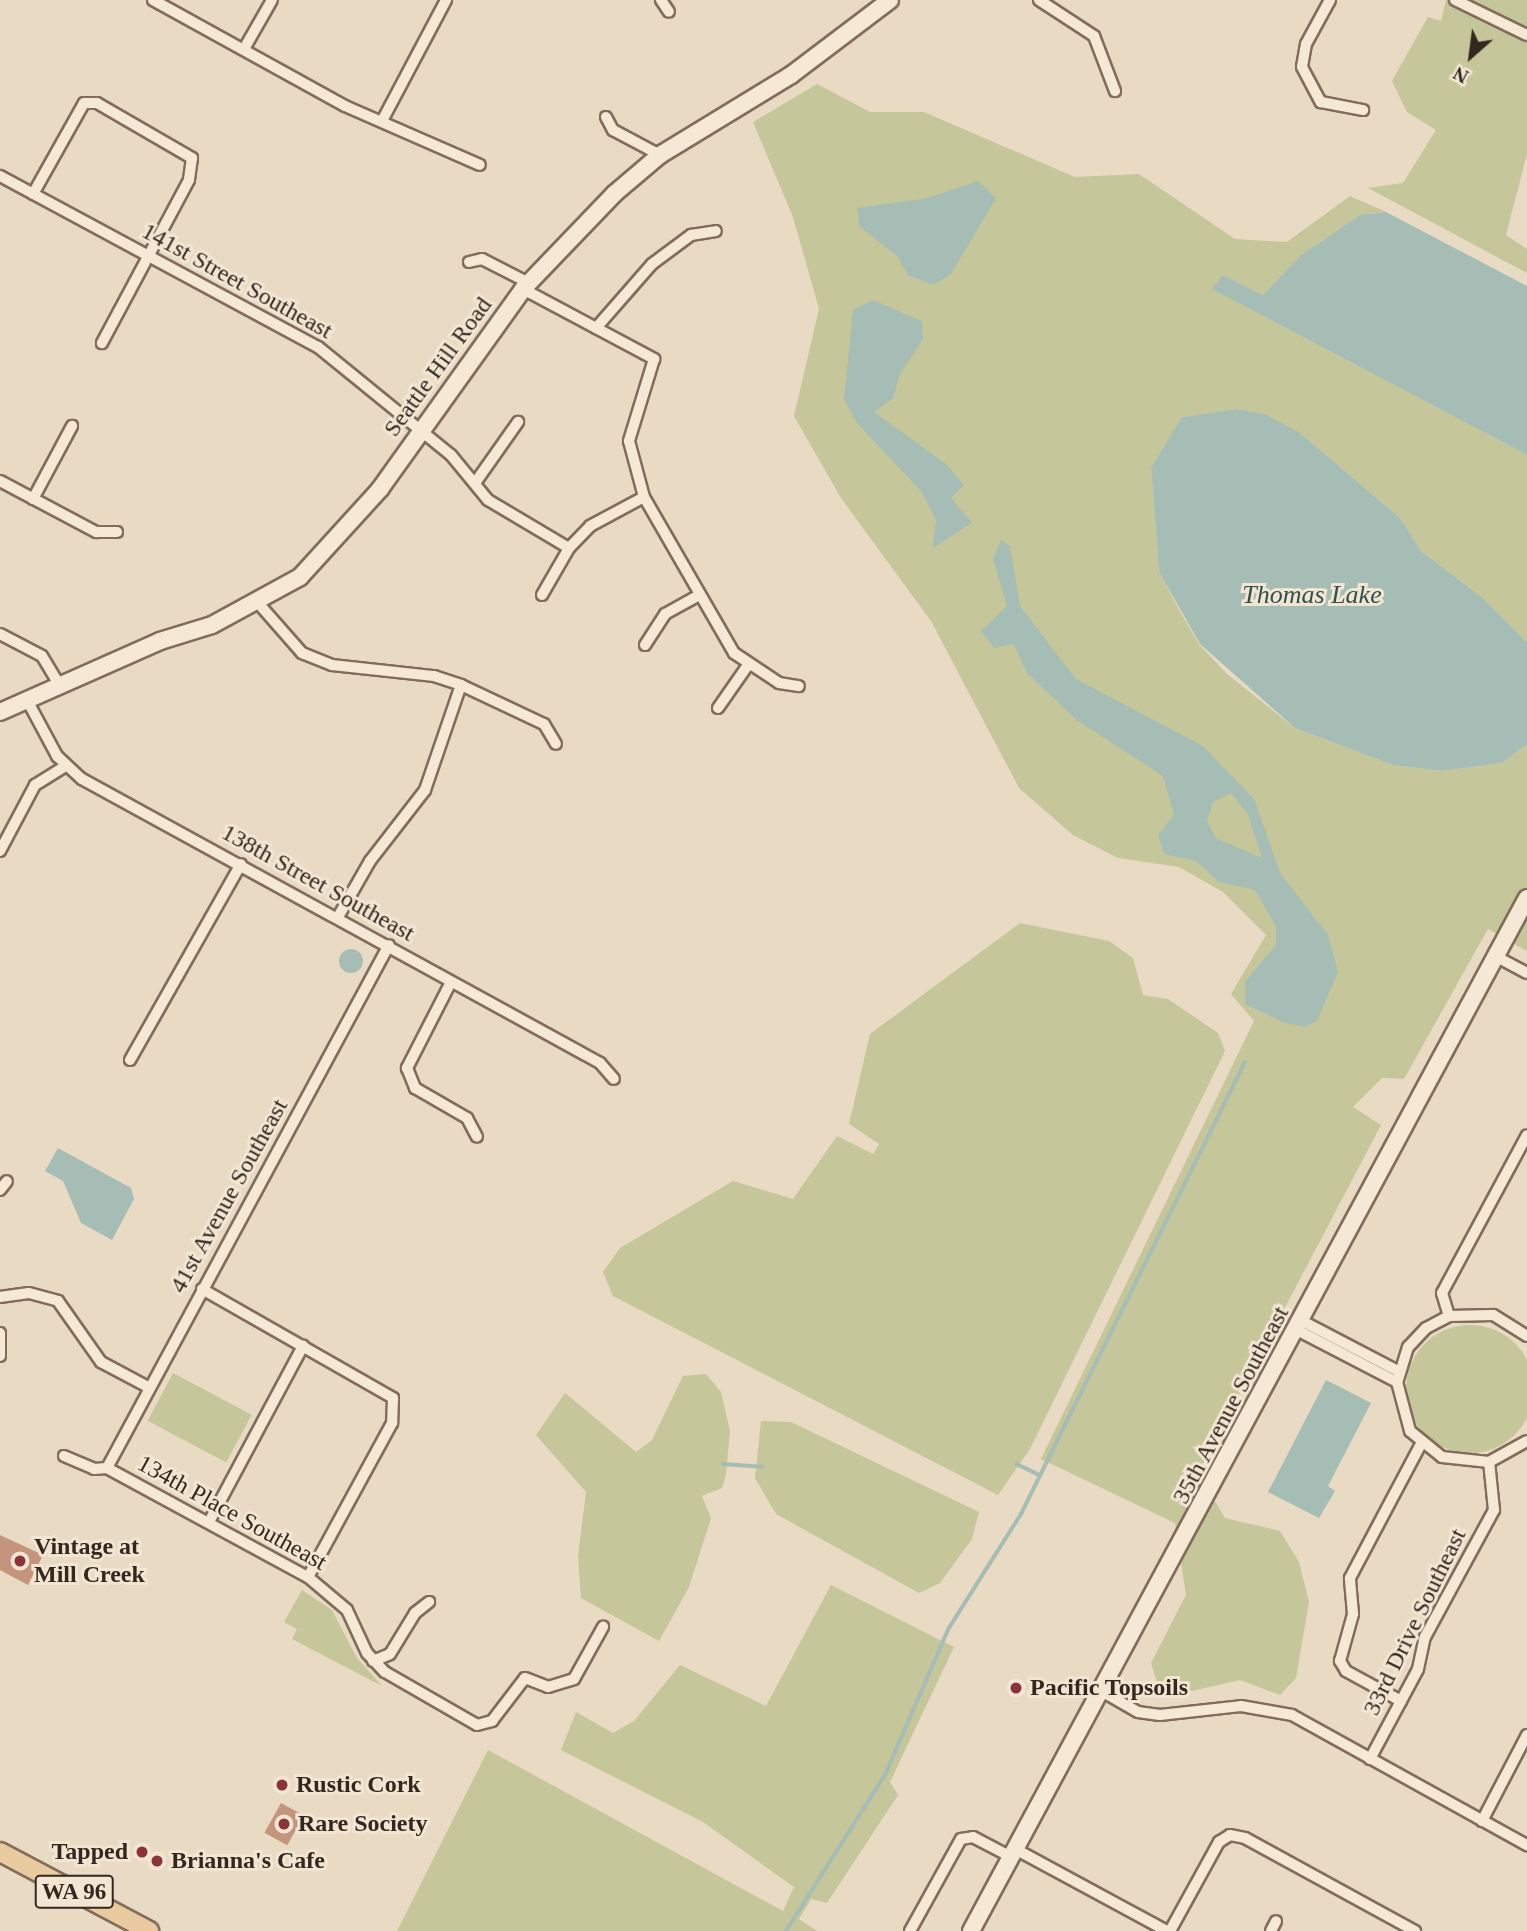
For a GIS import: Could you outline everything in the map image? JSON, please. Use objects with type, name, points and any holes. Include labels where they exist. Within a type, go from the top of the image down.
[{"type":"main road","name":"Seattle Hill Road","points":[[0,712],[58,683],[259,604],[300,577],[341,534],[526,286],[614,194],[660,155],[791,75],[890,0]]},
{"type":"main road","name":"35th Avenue Southeast","points":[[971,1931],[1103,1692],[1527,898]]},
{"type":"main road","name":"WA 96","points":[[0,1852],[149,1931]]},
{"type":"street","points":[[153,0],[382,121],[480,165]]},
{"type":"street","points":[[244,49],[272,0]]},
{"type":"street","points":[[382,121],[446,0]]},
{"type":"street","points":[[661,0],[669,12]]},
{"type":"street","points":[[1039,0],[1094,36],[1115,91]]},
{"type":"street","points":[[1330,0],[1306,44],[1305,77],[1321,102],[1363,110]]},
{"type":"street","points":[[1455,0],[1527,35]]},
{"type":"street","points":[[33,194],[83,103],[97,103],[180,149],[193,166],[102,343]]},
{"type":"street","points":[[606,117],[613,130],[660,155]]},
{"type":"street","name":"141st Street Southeast","points":[[0,176],[317,347],[421,429],[503,512],[569,548]]},
{"type":"street","points":[[596,328],[652,264],[691,235],[716,231]]},
{"type":"street","points":[[469,262],[482,259],[596,328],[654,359],[629,441],[644,497],[717,631],[748,665],[779,683],[799,686]]},
{"type":"street","points":[[475,484],[518,422]]},
{"type":"street","points":[[33,499],[72,426]]},
{"type":"street","points":[[0,481],[96,532],[117,533]]},
{"type":"street","points":[[542,595],[569,548],[590,526],[644,497]]},
{"type":"street","points":[[645,645],[665,614],[699,595]]},
{"type":"street","points":[[259,604],[288,641],[332,665],[434,676],[461,685],[544,724],[556,744]]},
{"type":"street","points":[[0,634],[41,656],[58,683]]},
{"type":"street","points":[[718,708],[748,665]]},
{"type":"street","points":[[338,917],[370,861],[425,790],[461,685]]},
{"type":"street","points":[[0,851],[35,785],[65,766],[27,700]]},
{"type":"street","name":"138th Street Southeast","points":[[65,766],[600,1063],[614,1079]]},
{"type":"street","points":[[130,1060],[240,864]]},
{"type":"street","name":"41st Avenue Southeast","points":[[107,1468],[148,1387],[389,945]]},
{"type":"street","points":[[1494,956],[1527,974]]},
{"type":"street","points":[[451,982],[407,1068],[415,1088],[467,1118],[477,1137]]},
{"type":"street","points":[[1449,1316],[1442,1293],[1527,1135]]},
{"type":"street","points":[[202,1289],[393,1398],[392,1423],[307,1577]]},
{"type":"street","points":[[0,1297],[29,1293],[58,1301],[101,1362],[148,1387]]},
{"type":"street","points":[[1525,1328],[1486,1313],[1449,1316],[1426,1328],[1408,1347],[1398,1377],[1402,1416],[1422,1444],[1453,1460],[1489,1462],[1527,1441]]},
{"type":"street","points":[[1300,1325],[1398,1377]]},
{"type":"street","points":[[0,1333],[0,1356]]},
{"type":"street","points":[[208,1522],[303,1346]]},
{"type":"street","points":[[1401,1701],[1346,1671],[1340,1661],[1353,1614],[1350,1578],[1422,1444]]},
{"type":"street","name":"134th Place Southeast","points":[[64,1456],[94,1469],[107,1468],[307,1577],[347,1610],[373,1661],[397,1682],[477,1725],[492,1721],[525,1678],[548,1687],[574,1679],[603,1627]]},
{"type":"street","name":"33rd Drive Southeast","points":[[1370,1759],[1418,1669],[1425,1637],[1494,1510],[1489,1462]]},
{"type":"street","points":[[373,1661],[390,1654],[415,1613],[429,1602]]},
{"type":"street","points":[[1103,1692],[1138,1712],[1160,1715],[1267,1707],[1292,1715],[1527,1845]]},
{"type":"street","points":[[1482,1821],[1527,1735]]},
{"type":"street","points":[[911,1931],[961,1839],[973,1837],[1015,1854],[1169,1931],[1219,1842],[1230,1835],[1415,1931]]},
{"type":"green space","points":[[1446,0],[1527,0],[1527,154],[1506,235],[1527,249],[1527,273],[1368,188],[1403,183],[1436,130],[1407,112],[1392,81],[1428,17],[1441,21]]},
{"type":"green space","points":[[817,84],[870,112],[924,112],[1075,177],[1139,174],[1235,239],[1287,242],[1350,196],[1386,212],[1360,215],[1301,255],[1263,295],[1223,275],[1213,289],[1527,455],[1527,642],[1484,599],[1421,551],[1400,518],[1299,432],[1265,414],[1237,409],[1182,417],[1151,467],[1159,572],[1181,613],[1199,644],[1227,674],[1295,728],[1393,765],[1442,771],[1502,763],[1527,744],[1527,951],[1488,929],[1404,1079],[1382,1078],[1353,1107],[1381,1125],[1198,1473],[1225,1518],[1280,1531],[1299,1562],[1309,1602],[1296,1678],[1280,1695],[1240,1680],[1192,1691],[1158,1686],[1151,1663],[1186,1595],[1175,1523],[1041,1459],[1254,1021],[1231,994],[1266,935],[1223,892],[1179,867],[1118,858],[1073,835],[1019,788],[931,621],[841,498],[794,416],[819,309],[793,217],[753,122]]},
{"type":"green space","points":[[1020,923],[1109,941],[1133,958],[1143,995],[1168,999],[1218,1033],[1225,1051],[1030,1449],[998,1495],[613,1296],[603,1272],[620,1248],[733,1181],[793,1199],[837,1136],[873,1154],[879,1144],[849,1124],[870,1034]]},
{"type":"green space","points":[[1470,1325],[1494,1330],[1515,1344],[1529,1365],[1534,1389],[1529,1413],[1515,1434],[1494,1448],[1470,1453],[1446,1448],[1425,1434],[1411,1413],[1406,1389],[1411,1365],[1425,1344],[1446,1330]]},
{"type":"green space","points":[[173,1373],[252,1415],[226,1462],[148,1421]]},
{"type":"green space","points":[[706,1374],[721,1392],[730,1431],[726,1474],[722,1488],[702,1496],[711,1518],[689,1587],[659,1641],[581,1598],[578,1556],[586,1492],[536,1435],[565,1393],[636,1452],[652,1440],[683,1376]]},
{"type":"green space","points":[[761,1421],[791,1422],[979,1512],[972,1539],[940,1583],[919,1593],[776,1514],[755,1478]]},
{"type":"green space","points":[[831,1585],[954,1647],[890,1782],[898,1795],[827,1903],[811,1899],[799,1919],[817,1931],[397,1931],[488,1750],[783,1911],[794,1887],[703,1822],[561,1750],[576,1712],[613,1733],[634,1721],[680,1665],[766,1706]]},
{"type":"green space","points":[[302,1590],[332,1610],[357,1658],[382,1686],[292,1639],[297,1629],[284,1622]]},
{"type":"water","points":[[978,181],[996,198],[951,274],[933,285],[908,275],[897,256],[859,226],[857,208],[928,198]]},
{"type":"water","points":[[1386,212],[1527,286],[1527,455],[1212,289],[1223,275],[1263,295],[1301,255],[1360,215]]},
{"type":"water","points":[[873,300],[922,321],[923,339],[900,374],[893,398],[874,412],[946,464],[964,485],[951,498],[972,523],[933,548],[936,520],[921,491],[857,423],[844,399],[853,310]]},
{"type":"water","name":"Thomas Lake","points":[[1237,409],[1265,414],[1299,432],[1400,518],[1421,551],[1484,599],[1527,642],[1527,744],[1502,763],[1442,771],[1393,765],[1295,728],[1200,644],[1159,572],[1151,467],[1182,417]]},
{"type":"water","points":[[1001,540],[1010,546],[1020,606],[1076,679],[1203,746],[1254,799],[1280,873],[1328,935],[1338,972],[1317,1021],[1305,1027],[1285,1023],[1245,1004],[1245,982],[1276,945],[1276,926],[1255,890],[1219,882],[1196,861],[1164,854],[1158,835],[1174,815],[1163,776],[1078,721],[1027,673],[1014,644],[994,648],[981,631],[1007,606],[993,559]],"holes":[[[1231,793],[1248,814],[1262,858],[1216,838],[1207,821],[1213,802]]]},
{"type":"water","points":[[351,949],[359,953],[363,961],[359,969],[351,973],[343,969],[339,961],[343,953]]},
{"type":"water","points":[[58,1148],[131,1188],[134,1199],[112,1240],[81,1223],[63,1181],[45,1171]]},
{"type":"water","points":[[1326,1380],[1371,1403],[1328,1486],[1335,1491],[1319,1518],[1268,1492]]},
{"type":"building","name":"Vintage at Mill Creek","points":[[0,1535],[43,1555],[28,1585],[0,1570]]},
{"type":"building","name":"Rare Society","points":[[281,1803],[304,1816],[287,1845],[265,1833]]},
{"type":"waterway","points":[[786,1931],[885,1775],[949,1628],[1021,1514],[1245,1062]]},
{"type":"waterway","points":[[723,1464],[762,1467]]},
{"type":"waterway","points":[[1017,1464],[1040,1475]]},
{"type":"place","name":"Vintage at Mill Creek","points":[[20,1561]]},
{"type":"place","name":"Pacific Topsoils","points":[[1016,1688]]},
{"type":"place","name":"Rustic Cork","points":[[282,1785]]},
{"type":"place","name":"Rare Society","points":[[284,1824]]},
{"type":"place","name":"Tapped","points":[[142,1852]]},
{"type":"place","name":"Brianna's Cafe","points":[[157,1861]]}]
